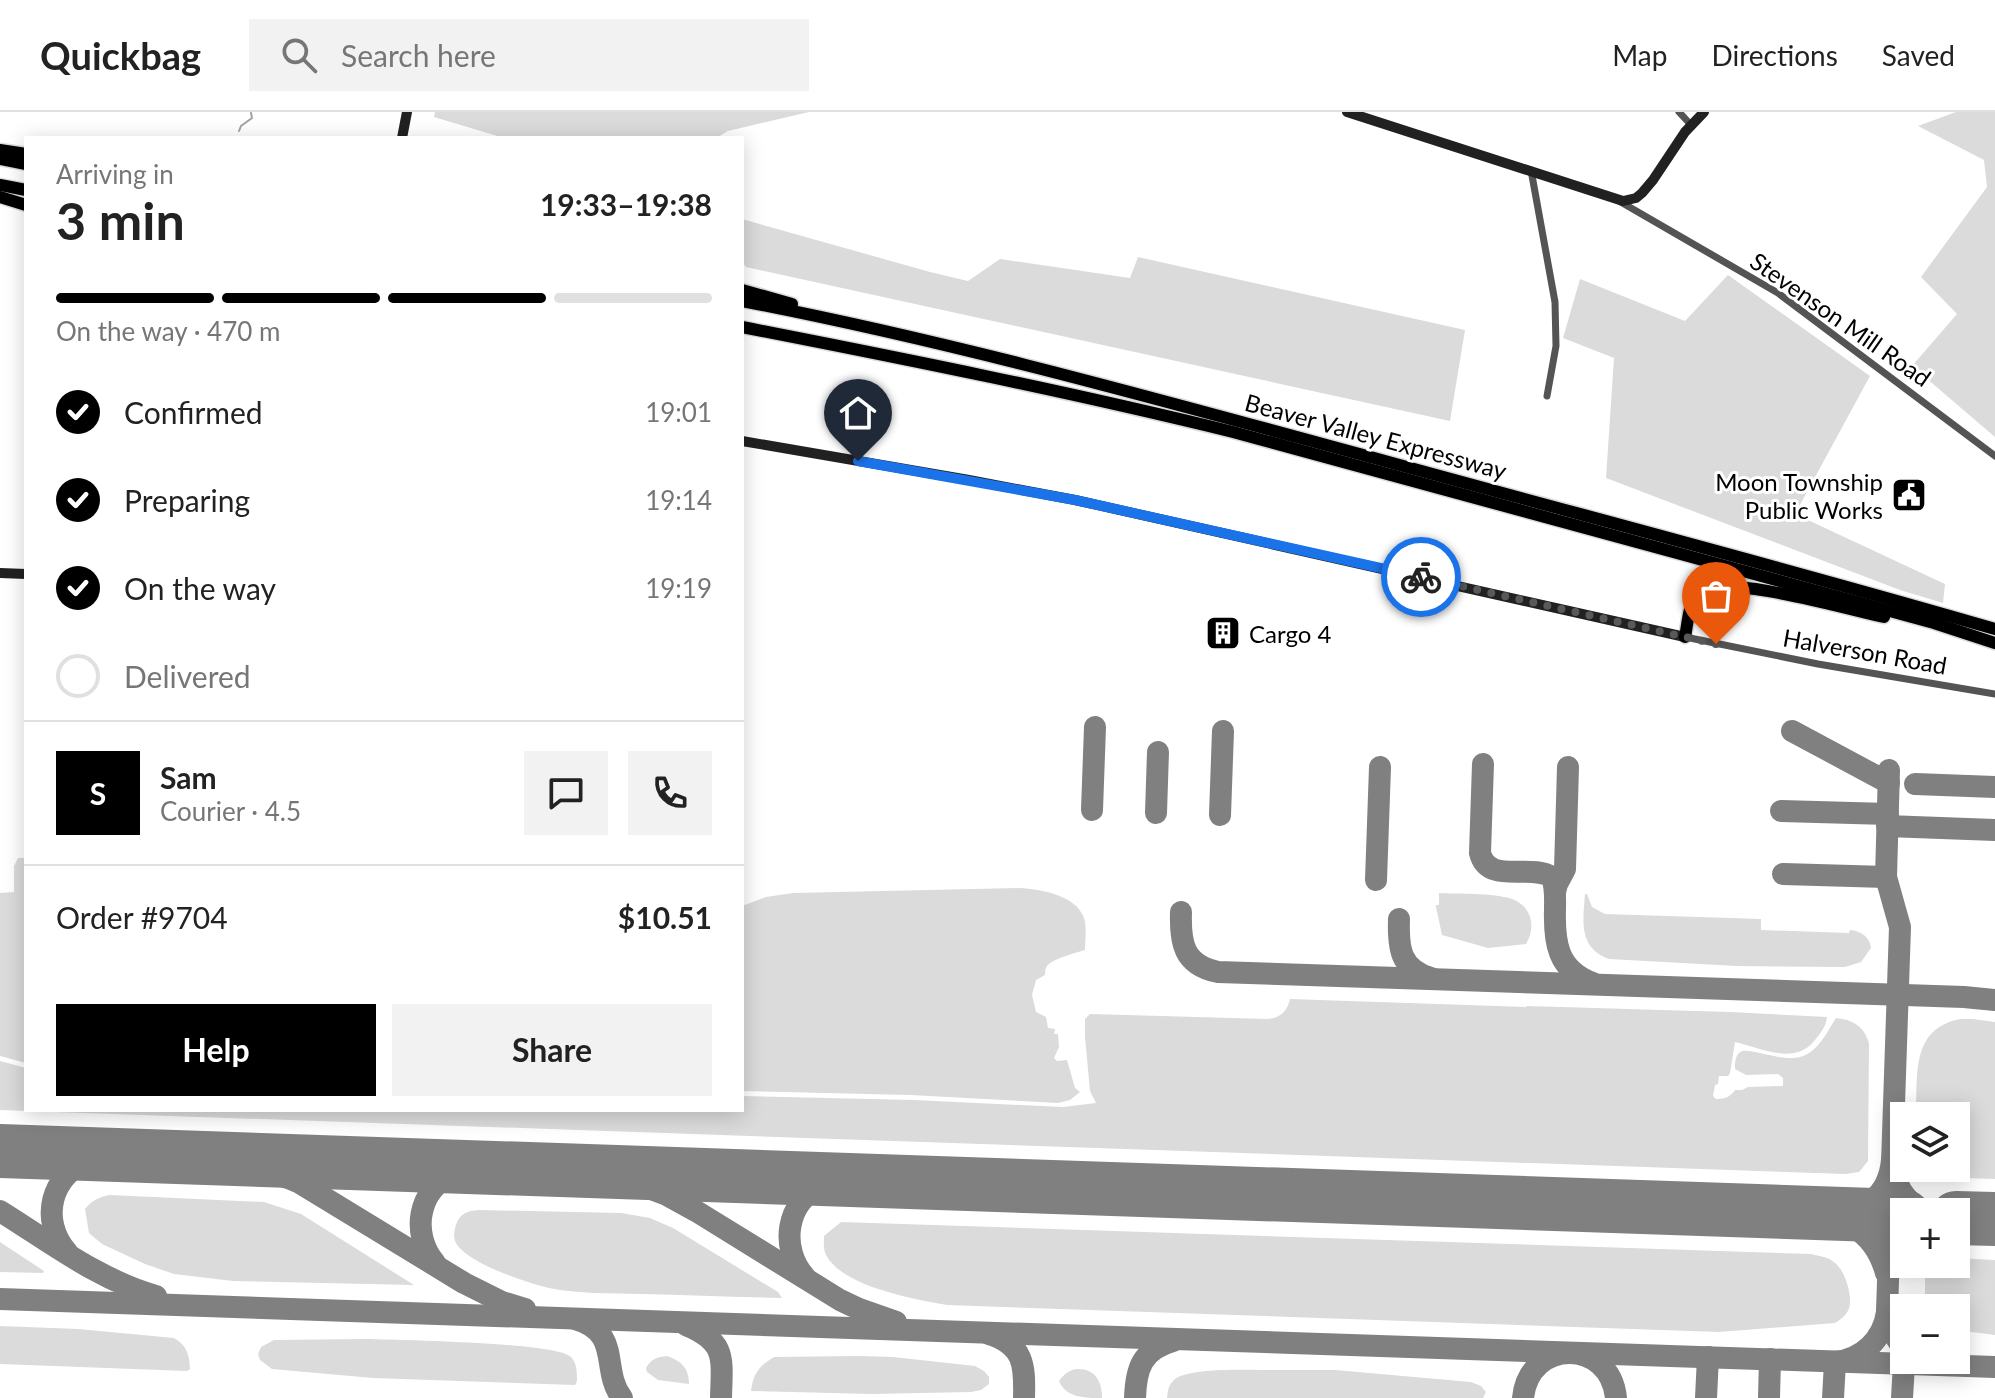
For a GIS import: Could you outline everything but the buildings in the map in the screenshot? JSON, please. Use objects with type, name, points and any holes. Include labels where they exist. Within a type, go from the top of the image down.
[{"type":"highway","points":[[0,150],[24,154]]},
{"type":"highway","points":[[0,159],[24,164]]},
{"type":"highway","points":[[0,185],[24,190]]},
{"type":"highway","points":[[0,197],[24,204]]},
{"type":"highway","points":[[744,291],[899,335]]},
{"type":"highway","name":"Beaver Valley Expressway","points":[[744,301],[899,335],[1188,407],[1810,577],[1993,638]]},
{"type":"highway","name":"Beaver Valley Expressway","points":[[744,327],[922,362],[1233,432],[1993,638]]},
{"type":"highway","points":[[744,334],[922,362]]},
{"type":"highway","points":[[1685,637],[1695,596],[1707,588],[1727,586],[1993,638]]},
{"type":"street","points":[[402,136],[407,112]]},
{"type":"street","points":[[1347,112],[1617,200],[1628,200],[1642,193],[1691,125],[1704,112]]},
{"type":"street","points":[[1679,112],[1691,125]]},
{"type":"street","points":[[1531,170],[1555,302],[1556,345],[1547,396]]},
{"type":"street","name":"Stevenson Mill Road","points":[[1617,200],[1778,293],[1995,456]]},
{"type":"street","name":"Halverson Road","points":[[744,441],[1075,500],[1793,660],[1995,694]]},
{"type":"street","points":[[0,573],[24,574]]},
{"type":"shaded area","points":[[435,112],[809,112],[728,131],[719,136],[497,136],[434,117]]},
{"type":"shaded area","points":[[1956,112],[1995,112],[1995,437],[1912,366],[1957,314],[1921,277],[1987,187],[1984,160],[1918,126]]},
{"type":"shaded area","points":[[744,220],[968,281],[1000,259],[1130,278],[1138,257],[1465,330],[1450,421],[746,267]]},
{"type":"shaded area","points":[[1728,275],[1870,376],[1795,514],[1945,584],[1943,603],[1900,590],[1606,478],[1614,358],[1563,338],[1580,279],[1685,321]]},
{"type":"shaded area","points":[[18,858],[24,858],[24,1062],[0,1056],[0,893],[14,892],[14,866]]},
{"type":"shaded area","points":[[1022,888],[1048,892],[1074,904],[1085,922],[1085,950],[1048,965],[1045,975],[1036,980],[1032,995],[1036,1012],[1046,1017],[1048,1028],[1055,1029],[1054,1034],[1058,1034],[1059,1047],[1054,1058],[1057,1061],[1067,1060],[1075,1088],[1080,1092],[1070,1100],[1058,1103],[744,1091],[744,905],[766,897],[793,893]]},
{"type":"shaded area","points":[[1439,893],[1493,895],[1516,901],[1530,916],[1531,930],[1526,944],[1488,948],[1442,935],[1436,907],[1439,905]]},
{"type":"shaded area","points":[[1585,894],[1592,907],[1605,914],[1761,919],[1761,930],[1849,933],[1850,930],[1864,935],[1871,948],[1861,962],[1845,967],[1737,966],[1609,959],[1599,954],[1587,941]]},
{"type":"shaded area","points":[[1290,999],[1827,1017],[1817,1037],[1807,1048],[1798,1052],[1777,1053],[1735,1042],[1730,1073],[1719,1076],[1715,1085],[1713,1096],[1716,1099],[1748,1087],[1783,1086],[1783,1078],[1778,1074],[1746,1075],[1735,1069],[1740,1052],[1751,1051],[1786,1058],[1803,1056],[1818,1045],[1836,1018],[1848,1020],[1861,1028],[1869,1043],[1868,1161],[1859,1172],[1846,1174],[58,1112],[744,1112],[744,1096],[1063,1107],[1096,1103],[1090,1091],[1085,1037],[1085,1019],[1090,1014],[1267,1019],[1282,1014]]},
{"type":"shaded area","points":[[1960,1019],[1995,1022],[1995,1179],[1970,1178],[1970,1102],[1916,1102],[1920,1056],[1932,1033],[1944,1024]]},
{"type":"shaded area","points":[[0,1061],[24,1067],[24,1111],[0,1110]]},
{"type":"shaded area","points":[[110,1195],[264,1202],[301,1214],[414,1285],[233,1281],[174,1274],[102,1244],[89,1233],[85,1209],[96,1199]]},
{"type":"shaded area","points":[[479,1210],[621,1213],[650,1218],[673,1228],[778,1292],[782,1298],[594,1293],[539,1285],[484,1265],[456,1243],[454,1232],[462,1215]]},
{"type":"shaded area","points":[[841,1222],[1811,1254],[1830,1259],[1839,1267],[1847,1282],[1850,1304],[1845,1315],[1835,1323],[1719,1332],[947,1305],[880,1290],[835,1266],[825,1253],[824,1236]]},
{"type":"shaded area","points":[[0,1242],[44,1271],[43,1273],[0,1272]]},
{"type":"shaded area","points":[[1970,1259],[1995,1260],[1995,1335],[1970,1332],[1970,1294],[1925,1294],[1925,1278],[1970,1278]]},
{"type":"shaded area","points":[[0,1326],[174,1338],[186,1351],[190,1369],[0,1364]]},
{"type":"shaded area","points":[[366,1339],[507,1345],[559,1352],[573,1359],[577,1381],[575,1385],[373,1378],[272,1369],[260,1360],[258,1354],[261,1347],[274,1340]]},
{"type":"shaded area","points":[[667,1356],[684,1366],[689,1384],[658,1380],[647,1372],[646,1368],[652,1361]]},
{"type":"shaded area","points":[[859,1356],[975,1366],[989,1377],[989,1384],[971,1392],[872,1394],[751,1391],[758,1371],[774,1357]]},
{"type":"shaded area","points":[[1076,1369],[1093,1373],[1101,1386],[1102,1398],[1077,1396],[1062,1387],[1059,1381]]},
{"type":"shaded area","points":[[1220,1370],[1335,1370],[1471,1382],[1486,1392],[1483,1398],[1167,1398],[1172,1382],[1192,1373]]},
{"type":"waterway","points":[[239,131],[252,118],[251,113]]},
{"type":"taxiway","points":[[1092,810],[1095,727]]},
{"type":"taxiway","points":[[1220,815],[1223,731]]},
{"type":"taxiway","points":[[1792,731],[1889,783]]},
{"type":"taxiway","points":[[1156,813],[1158,752]]},
{"type":"taxiway","points":[[1483,764],[1480,853],[1484,863],[1500,871],[1543,873],[1552,877],[1555,933],[1560,954],[1572,971],[1593,983]]},
{"type":"taxiway","points":[[1376,880],[1380,767]]},
{"type":"taxiway","points":[[1555,892],[1565,869],[1568,767]]},
{"type":"taxiway","points":[[1889,770],[1886,877],[1900,927],[1887,1311],[1890,1325]]},
{"type":"taxiway","points":[[1915,784],[1995,787]]},
{"type":"taxiway","points":[[1781,811],[1888,814]]},
{"type":"taxiway","points":[[1887,826],[1995,830]]},
{"type":"taxiway","points":[[1783,874],[1886,877]]},
{"type":"taxiway","points":[[1181,912],[1181,933],[1186,951],[1197,964],[1218,972],[1995,1000]]},
{"type":"taxiway","points":[[1399,919],[1403,956],[1413,969],[1431,978]]},
{"type":"taxiway","points":[[0,1158],[177,1157]]},
{"type":"taxiway","points":[[181,1157],[256,1169],[300,1183],[464,1283],[502,1302],[525,1309]]},
{"type":"taxiway","points":[[67,1252],[53,1226],[53,1199],[66,1176],[90,1160]]},
{"type":"taxiway","points":[[1828,1213],[1852,1209],[1872,1200],[1885,1185],[1892,1160],[1895,1177],[1907,1198]]},
{"type":"taxiway","points":[[435,1263],[427,1252],[421,1226],[425,1201],[432,1190],[460,1172],[503,1168]]},
{"type":"taxiway","points":[[540,1170],[614,1178],[667,1195],[840,1300],[896,1322]]},
{"type":"taxiway","points":[[805,1277],[797,1266],[790,1240],[790,1227],[800,1203],[810,1193],[828,1184],[873,1181]]},
{"type":"taxiway","points":[[0,1211],[95,1270],[156,1296]]},
{"type":"taxiway","points":[[1798,1212],[1828,1217],[1853,1227],[1873,1244],[1886,1273]]},
{"type":"taxiway","points":[[0,1299],[1995,1367]]},
{"type":"taxiway","points":[[1833,1398],[1835,1362],[1854,1357],[1870,1346],[1881,1331],[1887,1312]]},
{"type":"taxiway","points":[[575,1319],[600,1333],[622,1398]]},
{"type":"taxiway","points":[[686,1325],[709,1338],[719,1353],[721,1398]]},
{"type":"taxiway","points":[[989,1334],[1016,1350],[1023,1366],[1024,1398]]},
{"type":"taxiway","points":[[1135,1398],[1143,1362],[1154,1349],[1173,1341]]},
{"type":"taxiway","points":[[1523,1398],[1528,1378],[1539,1364],[1553,1356],[1570,1353],[1586,1356],[1600,1364],[1611,1378],[1616,1398]]},
{"type":"taxiway","points":[[1706,1398],[1708,1357]]},
{"type":"taxiway","points":[[1769,1398],[1770,1359]]},
{"type":"taxiway","points":[[1902,1398],[1903,1374]]},
{"type":"runway","points":[[0,1151],[1890,1216]]},
{"type":"runway","points":[[1970,1218],[1995,1219]]},
{"type":"way so far","points":[[1421,577],[1716,644]]},
{"type":"place","name":"Moon Township Public Works","points":[[1909,495]]},
{"type":"place","name":"Cargo 4","points":[[1223,633]]},
{"type":"route","points":[[858,461],[1018,488],[1421,577]]}]
